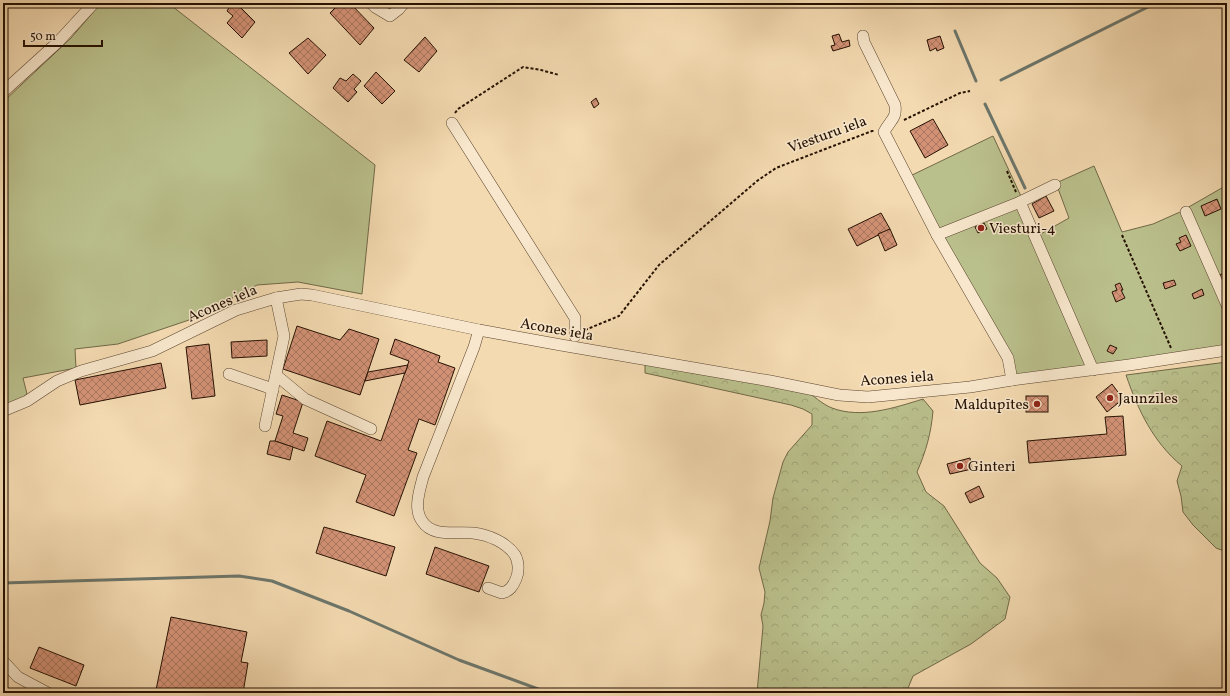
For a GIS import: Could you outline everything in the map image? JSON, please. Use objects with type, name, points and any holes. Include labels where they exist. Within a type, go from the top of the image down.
[{"type":"street","points":[[3,92],[58,42],[94,3]]},
{"type":"street","points":[[371,3],[390,16],[404,3]]},
{"type":"street","points":[[863,36],[864,42],[895,105],[896,112],[894,118],[886,128]]},
{"type":"street","points":[[452,123],[575,318],[575,336]]},
{"type":"street","name":"Viesturu iela","points":[[886,128],[937,235],[1008,358],[1012,380]]},
{"type":"street","points":[[937,235],[1020,202],[1055,186]]},
{"type":"street","points":[[1020,202],[1093,370]]},
{"type":"street","points":[[1186,212],[1227,305]]},
{"type":"street","name":"Acones iela","points":[[3,412],[28,401],[57,381],[81,371],[152,351],[236,310],[276,298],[301,294],[312,295],[479,330],[560,349],[770,381],[840,395],[868,398],[970,387],[1227,350]]},
{"type":"street","points":[[265,426],[284,336],[276,298]]},
{"type":"street","points":[[479,330],[474,347],[423,477],[419,490],[418,511],[421,520],[431,530],[479,534],[495,539],[510,547],[518,560],[518,575],[514,583],[510,590],[502,593],[488,588]]},
{"type":"street","points":[[229,374],[273,390]]},
{"type":"street","points":[[276,375],[305,399],[371,429]]},
{"type":"street","points":[[3,661],[18,677],[48,693]]},
{"type":"path","points":[[452,123],[453,116],[458,109],[523,67],[559,75]]},
{"type":"path","points":[[886,128],[960,93],[970,91]]},
{"type":"path","name":"Viesturu iela","points":[[575,336],[588,328],[619,316],[659,265],[757,181],[776,168],[872,131],[886,128]]},
{"type":"path","points":[[1007,171],[1020,202]]},
{"type":"path","points":[[1122,235],[1175,358]]},
{"type":"green space","points":[[101,3],[168,3],[375,165],[362,294],[298,282],[257,285],[192,319],[118,344],[75,349],[76,368],[23,378],[27,394],[21,399],[3,406],[3,102],[71,38]]},
{"type":"green space","points":[[993,136],[1039,235],[1069,218],[1056,183],[1094,166],[1122,232],[1153,224],[1180,212],[1227,185],[1227,351],[1012,380],[1008,358],[908,177]]},
{"type":"green space","points":[[645,359],[809,393],[829,407],[843,411],[878,411],[923,399],[933,411],[928,442],[917,472],[926,492],[944,506],[980,563],[997,578],[1010,597],[1005,619],[971,644],[913,676],[906,693],[757,693],[763,626],[761,615],[765,592],[759,568],[770,521],[773,498],[783,462],[788,452],[812,425],[812,414],[791,405],[645,373]]},
{"type":"green space","points":[[1227,362],[1227,552],[1216,548],[1193,525],[1183,512],[1177,481],[1182,466],[1163,447],[1148,425],[1141,413],[1126,375]]},
{"type":"building","points":[[232,3],[236,3],[255,22],[242,38],[227,23],[233,16],[227,11]]},
{"type":"building","points":[[340,3],[350,3],[374,28],[360,45],[330,13]]},
{"type":"building","points":[[839,34],[842,42],[849,40],[850,46],[833,51],[831,46],[835,45],[832,36]]},
{"type":"building","points":[[940,36],[944,48],[937,51],[936,48],[930,51],[927,40]]},
{"type":"building","points":[[425,37],[437,51],[419,72],[404,60]]},
{"type":"building","points":[[308,38],[326,55],[308,74],[289,53]]},
{"type":"building","points":[[376,72],[395,91],[382,104],[364,86]]},
{"type":"building","points":[[353,74],[361,81],[354,89],[357,92],[348,102],[333,88],[340,78],[346,81]]},
{"type":"building","points":[[596,98],[599,104],[594,108],[591,102]]},
{"type":"building","points":[[933,119],[948,145],[925,158],[910,131]]},
{"type":"building","points":[[1046,196],[1054,211],[1039,218],[1032,204]]},
{"type":"building","points":[[1217,199],[1221,209],[1205,216],[1201,206]]},
{"type":"building","points":[[881,213],[890,229],[857,246],[848,229]]},
{"type":"building","name":"Viesturi-4","points":[[984,223],[987,229],[978,233],[975,227]]},
{"type":"building","points":[[890,229],[897,245],[885,251],[878,234]]},
{"type":"building","points":[[1186,235],[1191,246],[1180,251],[1176,244],[1181,242],[1179,238]]},
{"type":"building","points":[[1227,271],[1227,281],[1222,283],[1220,275]]},
{"type":"building","points":[[1174,280],[1176,285],[1165,289],[1163,283]]},
{"type":"building","points":[[1120,283],[1123,290],[1121,290],[1125,298],[1116,302],[1112,292],[1117,290],[1115,285]]},
{"type":"building","points":[[1202,289],[1204,295],[1194,299],[1192,294]]},
{"type":"building","points":[[297,326],[340,340],[349,329],[379,339],[360,395],[283,369]]},
{"type":"building","points":[[395,339],[440,356],[438,362],[455,368],[435,425],[419,419],[408,450],[417,453],[394,516],[356,502],[366,475],[315,456],[327,421],[381,441],[409,361],[390,354]]},
{"type":"building","points":[[267,340],[267,356],[232,358],[231,342]]},
{"type":"building","points":[[209,344],[215,396],[192,399],[186,347]]},
{"type":"building","points":[[1110,345],[1117,348],[1113,354],[1107,351]]},
{"type":"building","points":[[161,363],[166,388],[80,405],[75,380]]},
{"type":"building","points":[[408,365],[405,373],[365,381],[368,372]]},
{"type":"building","name":"Jaunzīles","points":[[1112,384],[1123,399],[1107,412],[1096,397]]},
{"type":"building","points":[[282,395],[303,402],[293,433],[308,438],[304,451],[275,441],[283,416],[276,414]]},
{"type":"building","name":"Maldupītes","points":[[1026,396],[1048,396],[1048,412],[1026,412]]},
{"type":"building","points":[[1123,416],[1126,455],[1029,463],[1027,441],[1107,434],[1105,417]]},
{"type":"building","points":[[270,441],[275,441],[293,447],[290,460],[267,454]]},
{"type":"building","name":"Ginteri","points":[[970,458],[972,469],[950,474],[947,464]]},
{"type":"building","points":[[979,486],[984,497],[970,503],[965,493]]},
{"type":"building","points":[[324,527],[395,547],[386,576],[316,553]]},
{"type":"building","points":[[435,547],[489,566],[479,592],[426,574]]},
{"type":"building","points":[[171,617],[247,632],[241,662],[248,663],[243,693],[172,693],[156,690]]},
{"type":"building","points":[[39,647],[84,665],[76,686],[30,668]]},
{"type":"waterway","points":[[1001,80],[1156,3]]},
{"type":"waterway","points":[[1223,3],[1227,14]]},
{"type":"waterway","points":[[955,31],[976,81]]},
{"type":"waterway","points":[[985,104],[1025,188]]},
{"type":"waterway","points":[[3,583],[239,576],[272,581],[349,611],[459,660],[549,693]]},
{"type":"place","name":"Viesturi-4","points":[[981,228]]},
{"type":"place","name":"Jaunzīles","points":[[1110,398]]},
{"type":"place","name":"Maldupītes","points":[[1037,404]]},
{"type":"place","name":"Ginteri","points":[[960,466]]}]
